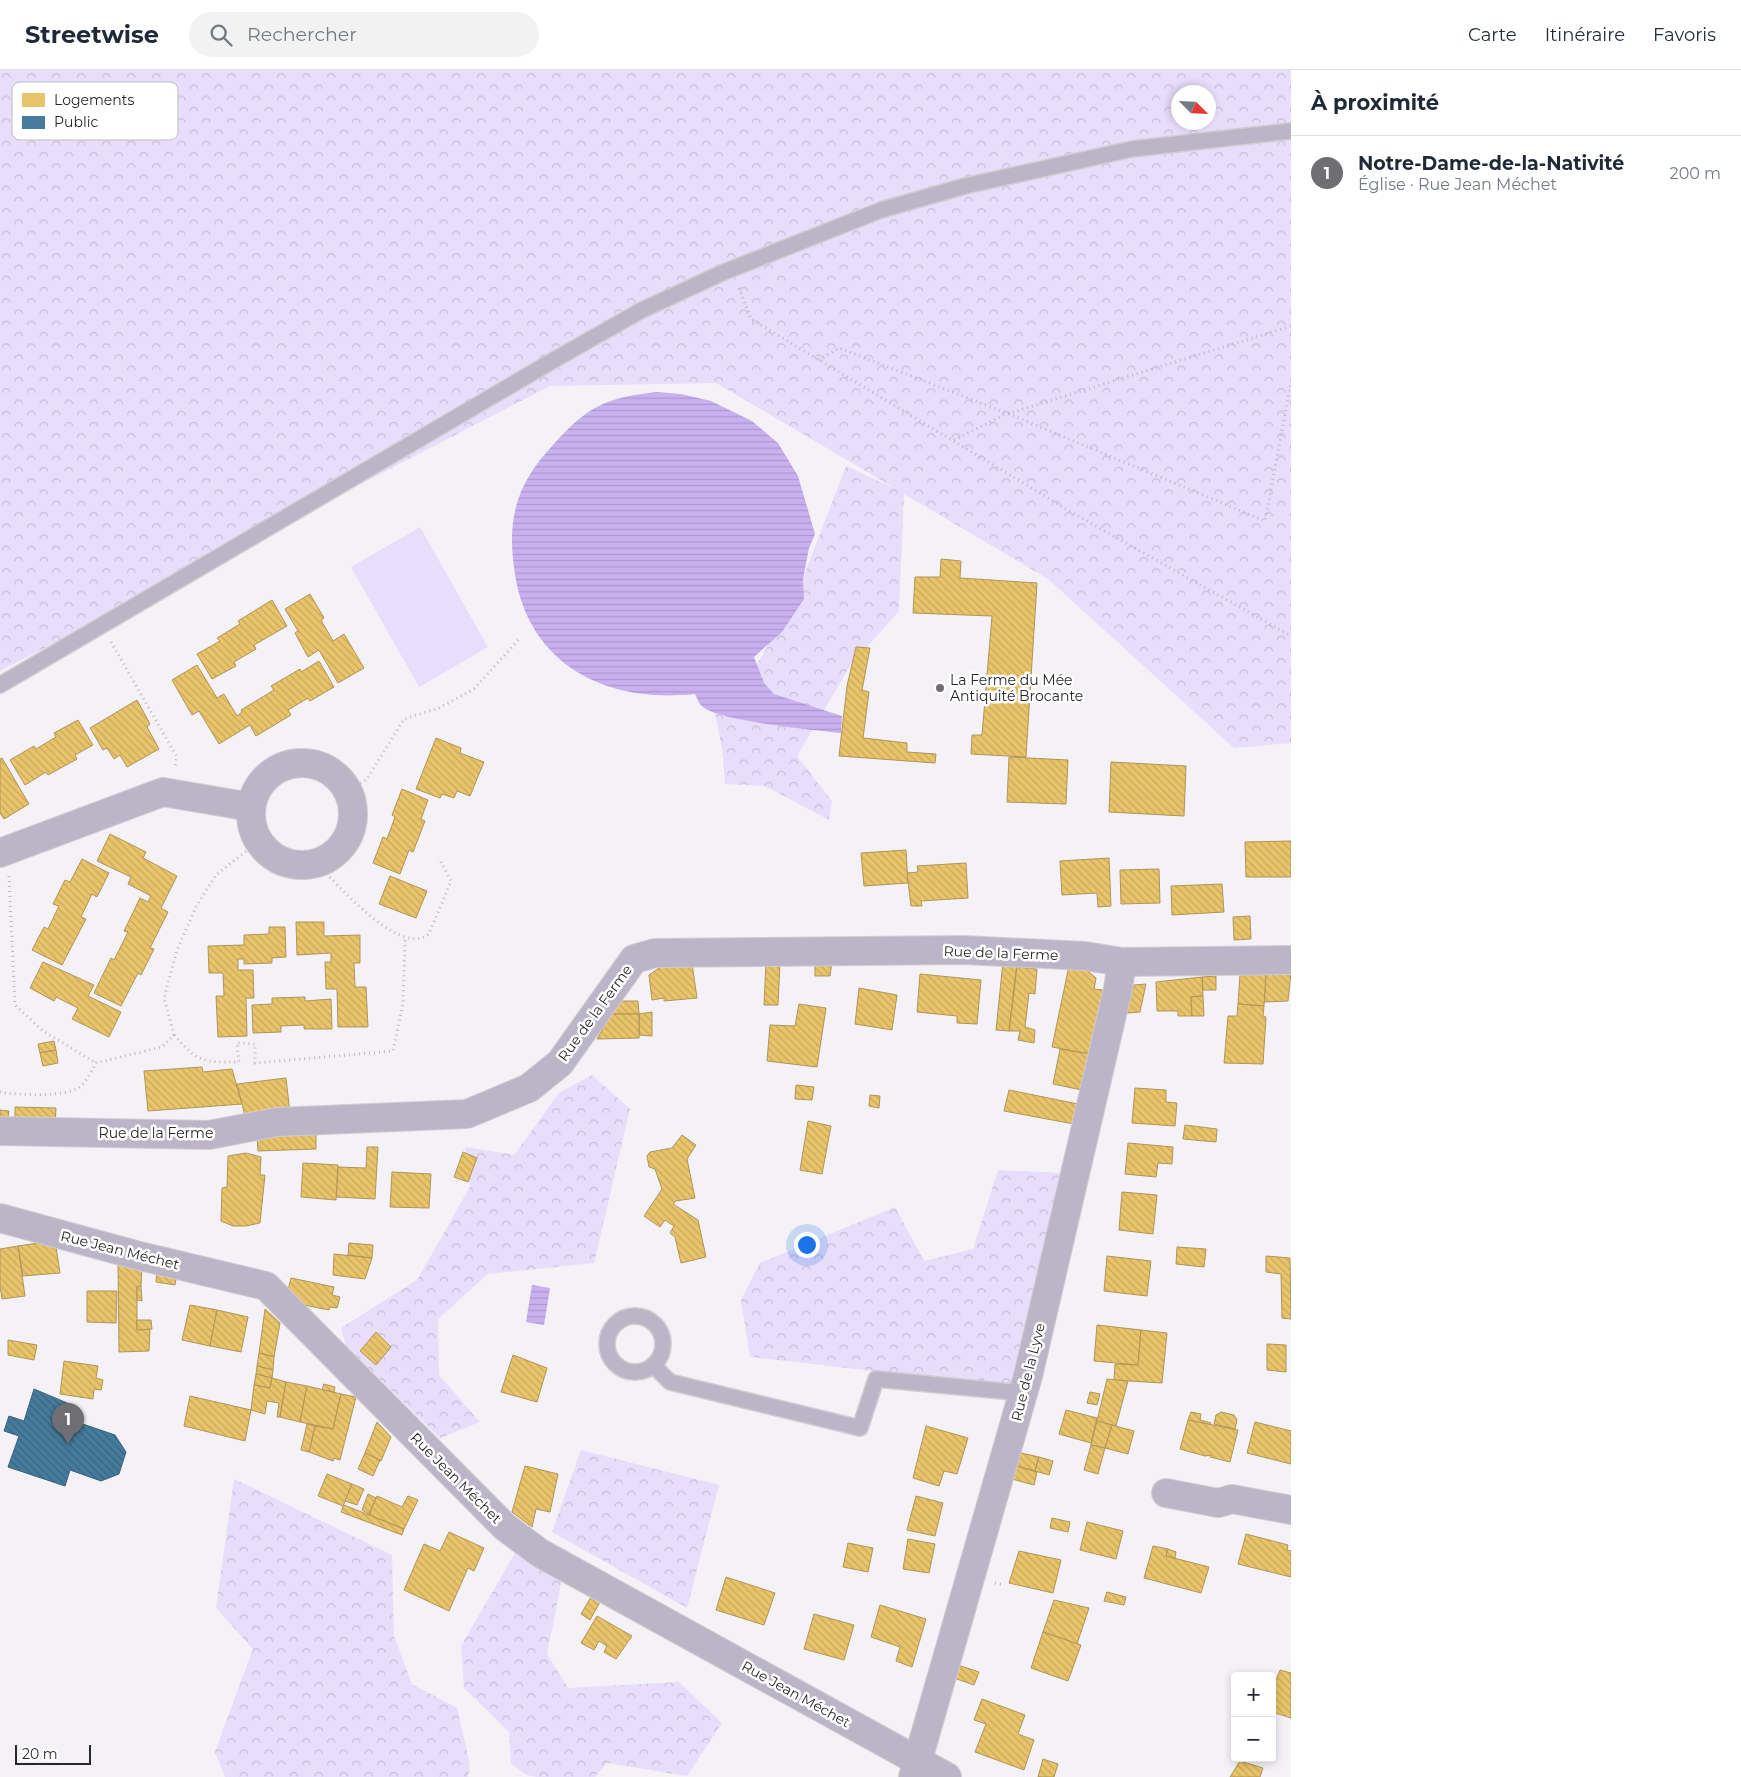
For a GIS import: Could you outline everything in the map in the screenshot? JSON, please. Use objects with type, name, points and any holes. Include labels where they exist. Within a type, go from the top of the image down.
[{"type":"street","points":[[316,764],[340,780],[348,792],[352,806],[352,821],[348,835],[340,847],[329,857],[316,863],[302,865],[287,863],[274,857],[259,841],[251,821],[251,807],[255,793],[263,780],[274,771],[287,765],[316,764]]},
{"type":"street","points":[[7,850],[163,792],[251,807]]},
{"type":"street","name":"Rue de la Ferme","points":[[0,1131],[209,1135],[277,1122],[467,1114],[529,1088],[560,1063],[634,959],[656,953],[964,950],[1085,956],[1122,962],[1291,960]]},
{"type":"street","name":"Rue de la Lyve","points":[[915,1769],[1023,1393],[1118,990],[1122,962]]},
{"type":"street","name":"Rue Jean Méchet","points":[[0,1218],[136,1255],[266,1286],[505,1527],[540,1553],[915,1769],[947,1777]]},
{"type":"street","points":[[1166,1493],[1218,1503],[1232,1499],[1291,1510]]},
{"type":"lane","points":[[0,685],[554,360],[640,312],[731,270],[881,210],[965,186],[1132,149],[1291,131]]},
{"type":"lane","points":[[653,1365],[670,1382],[860,1428],[876,1379],[1023,1393]]},
{"type":"path","points":[[731,270],[751,319],[1087,521],[1291,636]]},
{"type":"path","points":[[954,440],[1009,414],[1291,326]]},
{"type":"path","points":[[819,360],[839,348],[1009,414],[1265,521],[1291,382]]},
{"type":"path","points":[[102,626],[177,758],[172,794]]},
{"type":"path","points":[[348,792],[367,779],[404,719],[439,708],[474,689],[521,637]]},
{"type":"path","points":[[259,841],[216,875],[197,905],[177,950],[164,998],[174,1035],[192,1055],[208,1062],[239,1062],[237,1043],[254,1044],[255,1063],[393,1051],[404,1003],[404,938]]},
{"type":"path","points":[[7,850],[15,1004],[43,1030],[96,1063]]},
{"type":"path","points":[[316,863],[382,926],[404,938],[423,938],[429,934],[451,881],[439,858]]},
{"type":"path","points":[[0,1092],[12,1094],[66,1093],[81,1086],[96,1063],[162,1047],[174,1035]]},
{"type":"green space","points":[[0,70],[1291,70],[1291,743],[1234,748],[1048,579],[904,494],[899,611],[850,666],[797,756],[832,801],[829,820],[765,786],[725,784],[722,748],[715,713],[758,663],[800,586],[846,466],[896,489],[716,383],[550,386],[0,671]]},
{"type":"green space","points":[[420,527],[488,647],[419,687],[351,567]]},
{"type":"green space","points":[[592,1075],[630,1109],[594,1263],[488,1274],[438,1319],[439,1375],[480,1422],[440,1438],[346,1346],[341,1328],[417,1280],[470,1187],[465,1147],[514,1155],[559,1093]]},
{"type":"green space","points":[[998,1170],[1064,1173],[1014,1387],[750,1357],[741,1300],[760,1263],[895,1207],[924,1261],[973,1249]]},
{"type":"green space","points":[[581,1450],[719,1485],[687,1608],[552,1532]]},
{"type":"green space","points":[[234,1479],[392,1555],[394,1636],[412,1684],[457,1708],[470,1765],[468,1777],[225,1777],[215,1752],[253,1649],[216,1608]]},
{"type":"green space","points":[[518,1548],[564,1569],[547,1654],[568,1688],[679,1682],[722,1723],[687,1776],[607,1763],[595,1777],[537,1777],[527,1775],[511,1764],[509,1732],[464,1688],[461,1646]]},
{"type":"shaded area","points":[[656,392],[681,394],[711,401],[752,421],[778,443],[798,476],[815,534],[809,548],[803,579],[804,599],[782,632],[754,657],[764,683],[774,694],[842,716],[841,733],[728,717],[703,707],[695,694],[662,695],[630,692],[601,684],[574,670],[552,652],[534,629],[521,600],[512,549],[514,516],[523,487],[540,460],[552,446],[587,413],[609,401]]},
{"type":"shaded area","points":[[532,1285],[550,1288],[544,1325],[526,1322]]},
{"type":"building: Logements","points":[[941,559],[961,561],[960,578],[1037,583],[1026,757],[971,754],[972,735],[982,735],[992,616],[913,613],[915,577],[940,577]]},
{"type":"building: Logements","points":[[310,594],[324,618],[321,620],[333,641],[344,634],[364,668],[338,683],[319,650],[308,657],[295,633],[298,631],[285,609]]},
{"type":"building: Logements","points":[[272,600],[287,626],[254,645],[256,649],[234,662],[236,666],[212,679],[197,654],[220,641],[217,638],[240,624],[238,621]]},
{"type":"building: Logements","points":[[856,647],[870,648],[862,690],[869,692],[863,738],[907,743],[907,752],[936,754],[935,763],[839,756],[847,686]]},
{"type":"building: Logements","points":[[319,661],[334,687],[310,701],[308,698],[288,710],[291,715],[256,736],[250,725],[219,744],[199,711],[192,715],[172,680],[197,665],[217,698],[224,694],[237,716],[242,712],[241,710],[274,690],[271,686],[300,669],[301,672]]},
{"type":"building: Logements","points":[[137,700],[150,724],[147,727],[159,749],[127,767],[120,755],[114,759],[107,748],[103,750],[90,728]]},
{"type":"building: Logements","points":[[78,720],[93,745],[75,755],[77,759],[48,775],[46,772],[25,785],[10,760],[34,746],[36,749],[56,737],[54,733]]},
{"type":"building: Logements","points":[[436,738],[461,748],[460,753],[484,762],[470,796],[457,791],[454,798],[442,794],[440,798],[416,789]]},
{"type":"building: Logements","points":[[1009,757],[1068,760],[1066,804],[1007,802]]},
{"type":"building: Logements","points":[[2,758],[29,804],[4,819],[0,813],[0,759]]},
{"type":"building: Logements","points":[[1111,762],[1186,766],[1184,816],[1109,812]]},
{"type":"building: Logements","points":[[402,789],[428,800],[421,819],[425,821],[413,852],[409,850],[400,874],[373,863],[383,837],[387,839],[395,817],[392,815]]},
{"type":"building: Logements","points":[[110,834],[146,852],[143,858],[177,876],[161,908],[168,912],[150,948],[154,949],[141,975],[138,973],[121,1006],[94,993],[111,958],[114,960],[128,932],[124,931],[140,898],[148,902],[151,896],[128,884],[131,877],[97,861]]},
{"type":"building: Logements","points":[[1291,841],[1291,877],[1246,877],[1245,842]]},
{"type":"building: Logements","points":[[906,850],[908,883],[864,886],[861,853]]},
{"type":"building: Logements","points":[[1109,858],[1111,906],[1098,907],[1097,893],[1062,895],[1060,861]]},
{"type":"building: Logements","points":[[82,859],[109,873],[97,897],[92,894],[81,917],[86,919],[62,965],[32,950],[44,927],[48,929],[59,906],[53,904],[65,880],[70,882]]},
{"type":"building: Logements","points":[[966,863],[968,898],[921,901],[922,906],[911,906],[907,873],[918,872],[917,866]]},
{"type":"building: Logements","points":[[1159,869],[1160,903],[1121,904],[1120,870]]},
{"type":"building: Logements","points":[[390,876],[427,891],[416,918],[379,904]]},
{"type":"building: Logements","points":[[1222,884],[1224,912],[1172,915],[1171,886]]},
{"type":"building: Logements","points":[[1250,916],[1251,939],[1234,940],[1233,917]]},
{"type":"building: Logements","points":[[296,922],[324,922],[324,936],[360,935],[360,963],[354,963],[355,987],[366,987],[368,1027],[338,1027],[337,989],[326,989],[325,962],[331,962],[331,953],[297,955]]},
{"type":"building: Logements","points":[[269,927],[285,927],[286,957],[272,958],[272,963],[244,964],[244,959],[238,959],[238,970],[253,970],[254,998],[246,998],[247,1036],[218,1037],[216,996],[224,996],[223,973],[209,973],[208,946],[244,945],[244,935],[269,934]]},
{"type":"building: Logements","points":[[832,961],[830,976],[815,976],[815,962]]},
{"type":"building: Logements","points":[[43,962],[94,985],[88,996],[121,1012],[109,1037],[72,1019],[78,1008],[56,997],[54,1001],[30,988]]},
{"type":"building: Logements","points":[[766,962],[780,962],[778,1005],[764,1005]]},
{"type":"building: Logements","points":[[1003,962],[1017,963],[1009,1031],[996,1030]]},
{"type":"building: Logements","points":[[692,963],[697,998],[664,1001],[664,998],[652,1000],[649,975],[662,966]]},
{"type":"building: Logements","points":[[1069,966],[1084,968],[1096,978],[1094,989],[1103,990],[1090,1054],[1052,1047]]},
{"type":"building: Logements","points":[[1017,967],[1037,969],[1035,994],[1029,993],[1025,1027],[1035,1030],[1034,1043],[1018,1040],[1020,1031],[1009,1031]]},
{"type":"building: Logements","points":[[1291,973],[1288,1001],[1264,1002],[1266,974]]},
{"type":"building: Logements","points":[[920,974],[981,980],[977,1024],[957,1023],[957,1016],[917,1012]]},
{"type":"building: Logements","points":[[1240,974],[1266,974],[1264,1006],[1238,1004]]},
{"type":"building: Logements","points":[[1216,976],[1216,990],[1203,990],[1202,977]]},
{"type":"building: Logements","points":[[1202,977],[1203,996],[1191,997],[1192,1016],[1178,1016],[1178,1011],[1157,1011],[1156,982]]},
{"type":"building: Logements","points":[[1146,984],[1140,1012],[1127,1013],[1134,985]]},
{"type":"building: Logements","points":[[859,988],[897,995],[892,1030],[855,1024]]},
{"type":"building: Logements","points":[[1203,996],[1204,1016],[1192,1016],[1191,997]]},
{"type":"building: Logements","points":[[305,997],[305,1001],[331,999],[332,1029],[304,1029],[304,1025],[281,1026],[281,1032],[253,1033],[252,1005],[272,1004],[272,998]]},
{"type":"building: Logements","points":[[618,1001],[638,1001],[639,1014],[611,1014]]},
{"type":"building: Logements","points":[[799,1004],[826,1008],[817,1067],[767,1061],[770,1025],[795,1026]]},
{"type":"building: Logements","points":[[1238,1004],[1264,1006],[1263,1016],[1266,1017],[1263,1064],[1224,1063],[1228,1016],[1237,1016]]},
{"type":"building: Logements","points":[[652,1012],[652,1036],[639,1035],[639,1014]]},
{"type":"building: Logements","points":[[611,1014],[639,1014],[639,1038],[597,1039]]},
{"type":"building: Logements","points":[[54,1041],[56,1050],[40,1053],[38,1044]]},
{"type":"building: Logements","points":[[1060,1049],[1090,1054],[1082,1090],[1053,1084]]},
{"type":"building: Logements","points":[[56,1050],[58,1063],[43,1066],[40,1053]]},
{"type":"building: Logements","points":[[202,1067],[203,1072],[232,1069],[242,1104],[148,1111],[144,1071]]},
{"type":"building: Logements","points":[[286,1078],[290,1113],[245,1116],[237,1084]]},
{"type":"building: Logements","points":[[796,1085],[814,1087],[812,1100],[795,1099]]},
{"type":"building: Logements","points":[[1135,1088],[1166,1090],[1166,1102],[1177,1103],[1175,1126],[1132,1123]]},
{"type":"building: Logements","points":[[1009,1090],[1078,1104],[1074,1124],[1004,1111]]},
{"type":"building: Logements","points":[[870,1095],[880,1096],[879,1108],[869,1106]]},
{"type":"building: Logements","points":[[15,1107],[56,1108],[55,1125],[15,1124]]},
{"type":"building: Logements","points":[[0,1110],[9,1111],[7,1124],[0,1123]]},
{"type":"building: Logements","points":[[808,1121],[831,1126],[822,1174],[800,1170]]},
{"type":"building: Logements","points":[[316,1125],[316,1149],[258,1151],[257,1136]]},
{"type":"building: Logements","points":[[1185,1125],[1217,1129],[1216,1142],[1183,1139]]},
{"type":"building: Logements","points":[[682,1135],[696,1145],[687,1159],[695,1198],[676,1201],[673,1204],[698,1220],[706,1257],[681,1263],[675,1237],[670,1233],[674,1226],[665,1220],[660,1227],[644,1216],[662,1189],[655,1169],[649,1167],[647,1156],[650,1152],[672,1148]]},
{"type":"building: Logements","points":[[1128,1143],[1173,1147],[1172,1164],[1158,1163],[1156,1177],[1125,1174]]},
{"type":"building: Logements","points":[[367,1147],[378,1147],[375,1199],[336,1197],[338,1167],[366,1168]]},
{"type":"building: Logements","points":[[463,1152],[477,1158],[468,1182],[454,1177]]},
{"type":"building: Logements","points":[[246,1153],[261,1157],[260,1175],[265,1175],[260,1223],[233,1226],[221,1221],[222,1188],[227,1187],[228,1156]]},
{"type":"building: Logements","points":[[303,1163],[338,1165],[336,1200],[301,1197]]},
{"type":"building: Logements","points":[[392,1172],[431,1174],[429,1208],[390,1207]]},
{"type":"building: Logements","points":[[1122,1192],[1157,1195],[1153,1234],[1119,1230]]},
{"type":"building: Logements","points":[[38,1243],[56,1247],[60,1273],[23,1276],[18,1246]]},
{"type":"building: Logements","points":[[349,1243],[373,1245],[372,1258],[348,1255]]},
{"type":"building: Logements","points":[[18,1246],[25,1296],[2,1299],[0,1249]]},
{"type":"building: Logements","points":[[1177,1247],[1206,1249],[1204,1267],[1176,1264]]},
{"type":"building: Logements","points":[[334,1254],[372,1258],[365,1279],[333,1275]]},
{"type":"building: Logements","points":[[1107,1256],[1151,1261],[1147,1296],[1104,1291]]},
{"type":"building: Logements","points":[[1266,1256],[1290,1258],[1291,1319],[1282,1318],[1281,1274],[1266,1272]]},
{"type":"building: Logements","points":[[118,1261],[142,1266],[141,1286],[137,1287],[137,1330],[150,1329],[149,1351],[119,1352]]},
{"type":"building: Logements","points":[[157,1270],[177,1274],[175,1285],[156,1282]]},
{"type":"building: Logements","points":[[291,1278],[334,1287],[332,1295],[340,1297],[337,1308],[330,1307],[329,1310],[304,1305],[288,1290]]},
{"type":"building: Logements","points":[[141,1286],[142,1301],[137,1300],[137,1287]]},
{"type":"building: Logements","points":[[87,1291],[117,1291],[116,1323],[87,1322]]},
{"type":"building: Logements","points":[[190,1305],[217,1310],[210,1346],[182,1340]]},
{"type":"building: Logements","points":[[265,1309],[280,1323],[274,1357],[259,1353]]},
{"type":"building: Logements","points":[[217,1310],[248,1317],[241,1352],[210,1346]]},
{"type":"building: Logements","points":[[137,1320],[151,1320],[152,1329],[137,1330]]},
{"type":"building: Logements","points":[[1097,1325],[1141,1330],[1138,1365],[1094,1361]]},
{"type":"building: Logements","points":[[1141,1330],[1167,1333],[1162,1383],[1114,1380],[1115,1364],[1138,1365]]},
{"type":"building: Logements","points":[[376,1332],[391,1347],[376,1365],[360,1351]]},
{"type":"building: Logements","points":[[8,1340],[37,1345],[34,1360],[8,1355]]},
{"type":"building: Logements","points":[[1267,1344],[1286,1345],[1286,1372],[1267,1370]]},
{"type":"building: Logements","points":[[259,1353],[274,1357],[273,1370],[257,1366]]},
{"type":"building: Logements","points":[[513,1355],[547,1368],[537,1402],[501,1392]]},
{"type":"building: Logements","points":[[64,1361],[98,1366],[96,1378],[103,1380],[101,1390],[94,1389],[93,1399],[60,1394]]},
{"type":"building: Logements","points":[[257,1366],[273,1370],[272,1378],[256,1374]]},
{"type":"building: Logements","points":[[256,1374],[272,1378],[270,1388],[254,1385]]},
{"type":"building: Logements","points":[[272,1378],[286,1382],[280,1417],[277,1417],[279,1403],[267,1401],[265,1414],[251,1410],[254,1385],[270,1388]]},
{"type":"building: Logements","points":[[1107,1379],[1128,1381],[1116,1426],[1097,1421]]},
{"type":"building: Logements","points":[[286,1382],[307,1386],[300,1422],[280,1417]]},
{"type":"building: Logements","points":[[324,1384],[335,1387],[334,1392],[322,1390]]},
{"type":"building: Logements","points":[[307,1386],[341,1394],[333,1429],[300,1422]]},
{"type":"building: Logements","points":[[1090,1392],[1100,1394],[1097,1405],[1087,1403]]},
{"type":"building: Logements","points":[[341,1394],[356,1397],[340,1460],[334,1458],[333,1461],[309,1452],[315,1426],[333,1429]]},
{"type":"building: Logements","points":[[190,1396],[251,1410],[245,1441],[184,1426]]},
{"type":"building: Logements","points":[[1066,1410],[1097,1418],[1091,1443],[1059,1434]]},
{"type":"building: Logements","points":[[1191,1412],[1201,1414],[1200,1420],[1211,1423],[1210,1425],[1188,1420]]},
{"type":"building: Logements","points":[[1221,1412],[1234,1415],[1237,1420],[1235,1429],[1214,1424],[1216,1415]]},
{"type":"building: Logements","points":[[1188,1420],[1238,1430],[1230,1462],[1210,1457],[1211,1455],[1205,1456],[1180,1449]]},
{"type":"building: Logements","points":[[1097,1421],[1112,1425],[1105,1448],[1091,1445]]},
{"type":"building: Logements","points":[[377,1422],[391,1437],[381,1461],[365,1453]]},
{"type":"building: Logements","points":[[1255,1422],[1291,1431],[1291,1464],[1247,1453]]},
{"type":"building: Logements","points":[[307,1424],[315,1426],[309,1452],[301,1450]]},
{"type":"building: Logements","points":[[1112,1425],[1134,1431],[1128,1454],[1105,1448]]},
{"type":"building: Logements","points":[[926,1426],[968,1438],[957,1474],[944,1471],[939,1486],[913,1478]]},
{"type":"building: Logements","points":[[1091,1445],[1105,1448],[1098,1474],[1084,1470]]},
{"type":"building: Logements","points":[[365,1453],[380,1460],[373,1476],[358,1469]]},
{"type":"building: Logements","points":[[1021,1453],[1039,1457],[1035,1471],[1017,1466]]},
{"type":"building: Logements","points":[[1039,1457],[1053,1461],[1049,1475],[1035,1471]]},
{"type":"building: Logements","points":[[525,1466],[558,1474],[550,1512],[536,1509],[532,1527],[512,1512]]},
{"type":"building: Logements","points":[[1016,1466],[1037,1472],[1034,1485],[1012,1479]]},
{"type":"building: Logements","points":[[327,1474],[352,1484],[343,1506],[318,1496]]},
{"type":"building: Logements","points":[[352,1484],[364,1489],[357,1505],[345,1501]]},
{"type":"building: Logements","points":[[368,1494],[376,1498],[369,1514],[362,1510]]},
{"type":"building: Logements","points":[[377,1496],[402,1507],[408,1496],[418,1500],[404,1529],[369,1515]]},
{"type":"building: Logements","points":[[916,1496],[943,1503],[935,1536],[907,1530]]},
{"type":"building: Logements","points":[[344,1505],[404,1529],[402,1535],[341,1512]]},
{"type":"building: Logements","points":[[1052,1518],[1070,1522],[1068,1532],[1050,1528]]},
{"type":"building: Logements","points":[[1087,1522],[1123,1531],[1116,1559],[1080,1550]]},
{"type":"building: Logements","points":[[449,1532],[484,1548],[474,1571],[468,1568],[449,1611],[404,1590],[424,1544],[440,1551]]},
{"type":"building: Logements","points":[[1246,1534],[1288,1545],[1287,1550],[1291,1551],[1291,1577],[1238,1564]]},
{"type":"building: Logements","points":[[908,1539],[935,1544],[929,1573],[903,1569]]},
{"type":"building: Logements","points":[[848,1543],[873,1548],[868,1572],[843,1567]]},
{"type":"building: Logements","points":[[1153,1546],[1168,1549],[1166,1556],[1209,1567],[1201,1593],[1144,1578]]},
{"type":"building: Logements","points":[[1168,1549],[1176,1552],[1175,1558],[1166,1556]]},
{"type":"building: Logements","points":[[1019,1551],[1061,1560],[1053,1593],[1009,1583]]},
{"type":"building: Logements","points":[[726,1577],[775,1593],[764,1625],[716,1610]]},
{"type":"building: Logements","points":[[1107,1592],[1126,1597],[1124,1605],[1104,1601]]},
{"type":"building: Logements","points":[[591,1597],[600,1602],[590,1620],[581,1614]]},
{"type":"building: Logements","points":[[1054,1600],[1089,1608],[1077,1644],[1043,1632]]},
{"type":"building: Logements","points":[[880,1605],[926,1619],[912,1667],[896,1661],[900,1647],[871,1637]]},
{"type":"building: Logements","points":[[814,1614],[854,1625],[844,1660],[804,1649]]},
{"type":"building: Logements","points":[[597,1616],[632,1636],[616,1659],[604,1652],[607,1646],[599,1641],[594,1650],[581,1643]]},
{"type":"building: Logements","points":[[1043,1632],[1081,1645],[1068,1681],[1031,1668]]},
{"type":"building: Logements","points":[[958,1665],[979,1672],[974,1685],[954,1678]]},
{"type":"building: Logements","points":[[1280,1670],[1291,1673],[1291,1718],[1276,1713],[1276,1680]]},
{"type":"building: Logements","points":[[982,1699],[1025,1715],[1018,1734],[1034,1740],[1024,1770],[975,1752],[986,1724],[974,1720]]},
{"type":"building: Logements","points":[[1043,1759],[1058,1764],[1054,1777],[1038,1777]]},
{"type":"building: Logements","points":[[1239,1762],[1263,1768],[1260,1777],[1230,1777]]},
{"type":"building: Public","points":[[34,1389],[79,1408],[74,1421],[115,1435],[126,1452],[119,1474],[101,1481],[70,1470],[65,1486],[8,1467],[19,1436],[4,1431],[9,1416],[24,1421]]},
{"type":"place","name":"La Ferme du Mée Antiquité Brocante","points":[[940,688]]},
{"type":"place","name":"Notre-Dame-de-la-Nativité","points":[[68,1444]]}]
